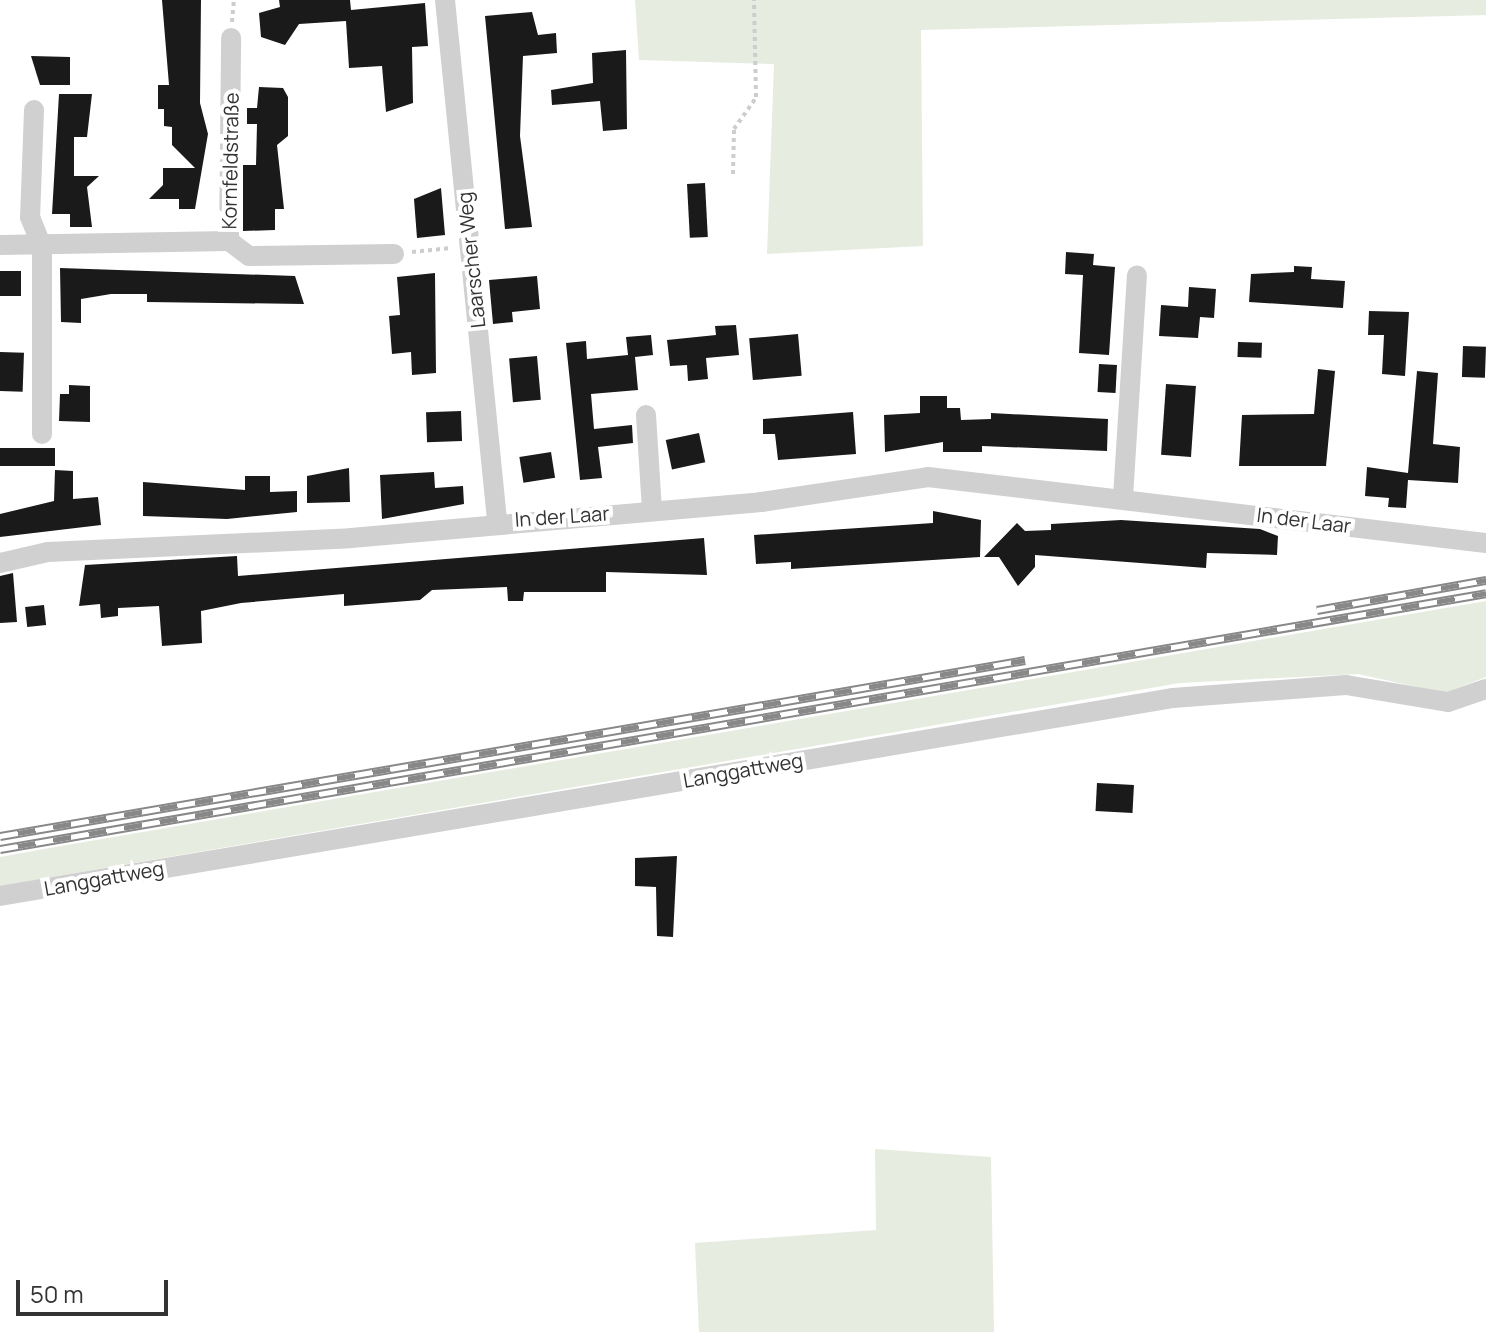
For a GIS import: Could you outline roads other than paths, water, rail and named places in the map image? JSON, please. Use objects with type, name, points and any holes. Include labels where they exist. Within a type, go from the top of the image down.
[{"type":"street","name":"Laarscher Weg","points":[[445,0],[497,520]]},
{"type":"street","name":"Kornfeldstraße","points":[[0,245],[229,241],[231,38]]},
{"type":"street","points":[[34,110],[30,217],[42,246],[42,434]]},
{"type":"street","points":[[229,241],[249,256],[394,254]]},
{"type":"street","points":[[1123,497],[1137,275]]},
{"type":"street","points":[[646,415],[652,510]]},
{"type":"street","name":"In der Laar","points":[[0,563],[48,552],[351,538],[497,520],[761,502],[928,477],[1123,497],[1486,543]]},
{"type":"street","name":"Langgattweg","points":[[0,896],[1173,698],[1346,685],[1448,702],[1486,689]]},
{"type":"railway","points":[[1317,610],[1486,580]]},
{"type":"railway","points":[[0,849],[1486,593]]},
{"type":"railway","points":[[0,836],[1025,660]]}]
